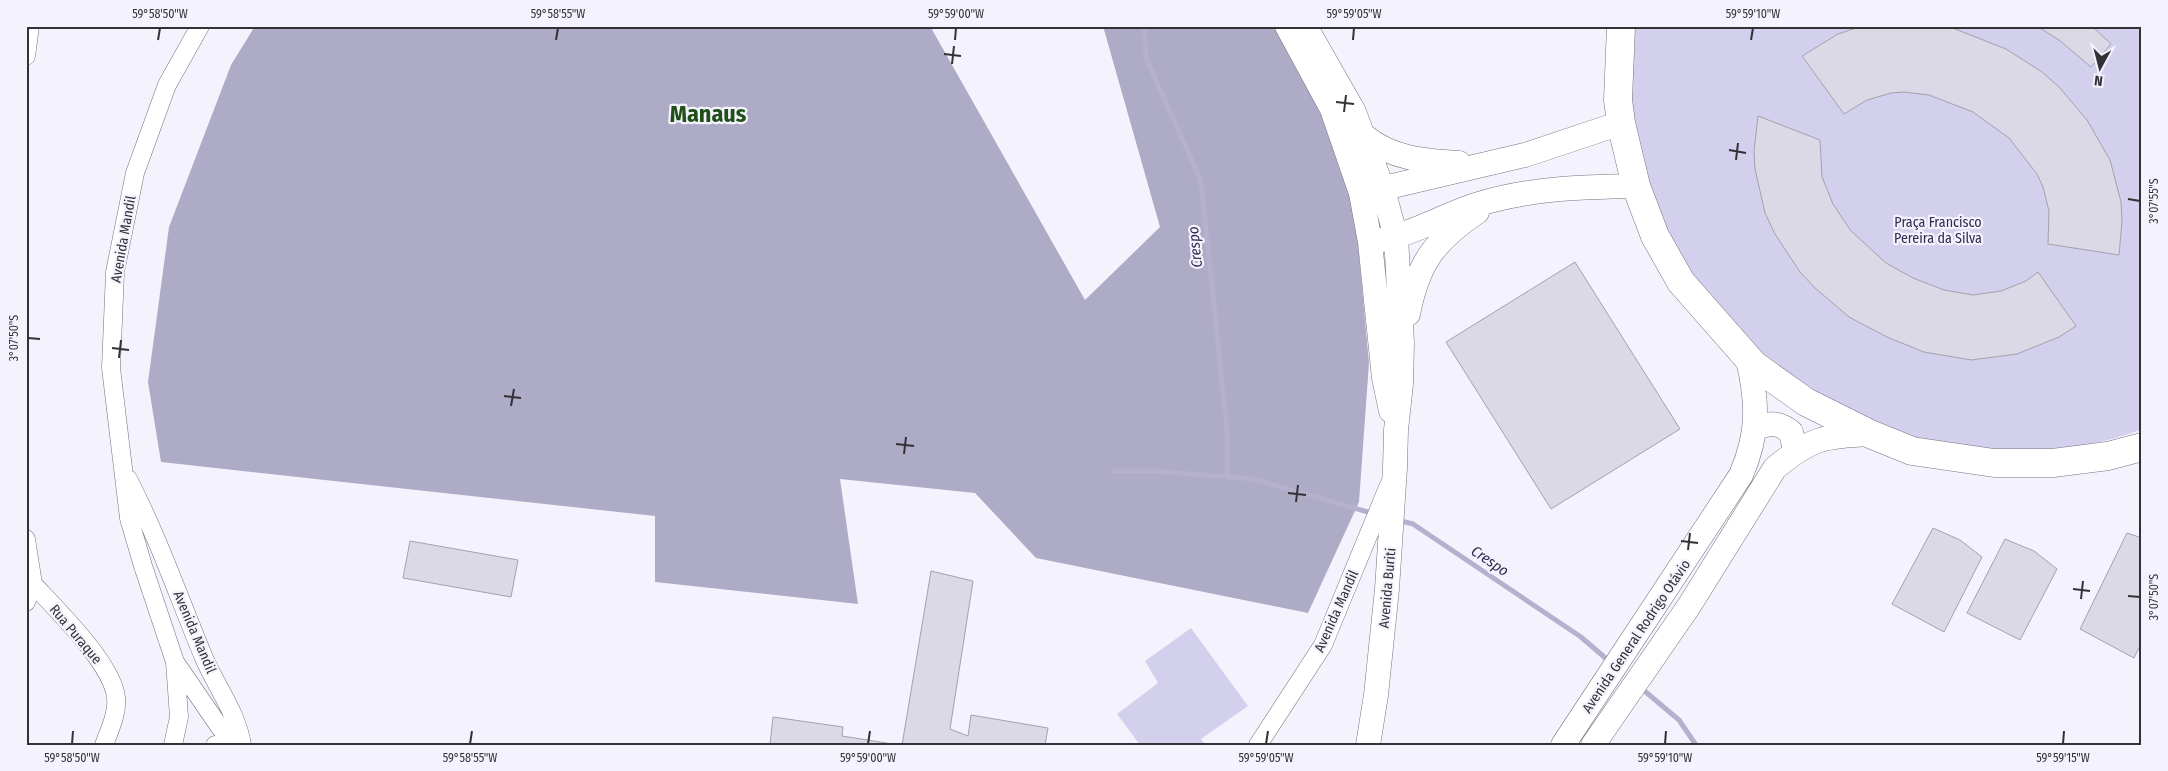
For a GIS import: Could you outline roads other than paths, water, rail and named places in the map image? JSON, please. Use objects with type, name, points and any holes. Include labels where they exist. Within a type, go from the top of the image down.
[{"type":"main road","points":[[1287,26],[1332,109],[1372,192]]},
{"type":"main road","points":[[1305,26],[1348,99],[1364,136],[1372,192]]},
{"type":"main road","points":[[1621,26],[1618,100],[1621,123],[1636,186],[1655,236],[1682,282],[1748,360],[1806,402],[1870,434],[1912,451],[1994,463],[2053,463],[2108,456],[2142,447]]},
{"type":"main road","points":[[1372,192],[1525,156],[1621,123]]},
{"type":"main road","points":[[1364,136],[1378,147],[1420,160],[1486,165]]},
{"type":"main road","points":[[1370,242],[1396,237],[1447,214],[1515,194],[1566,188],[1636,186]]},
{"type":"main road","name":"Avenida Buriti","points":[[1368,745],[1376,695],[1388,589],[1402,343],[1396,237],[1372,192]]},
{"type":"main road","name":"Avenida Buriti","points":[[1372,192],[1370,242],[1384,378],[1396,430]]},
{"type":"main road","points":[[1402,343],[1414,284],[1433,250],[1452,229],[1496,199]]},
{"type":"main road","name":"Avenida General Rodrigo Otávio","points":[[1563,745],[1741,475],[1751,452],[1756,428],[1753,382],[1748,360]]},
{"type":"main road","points":[[1756,428],[1766,424],[1781,424],[1791,432],[1795,451]]},
{"type":"main road","name":"Avenida General Rodrigo Otávio","points":[[1593,745],[1689,606],[1775,468],[1795,451],[1815,440],[1842,435],[1870,434]]},
{"type":"street","points":[[26,56],[30,26]]},
{"type":"street","name":"Avenida Mandil","points":[[200,26],[167,85],[135,173],[115,272],[111,368],[121,466],[130,518],[138,550],[175,662],[221,729],[242,745]]},
{"type":"street","name":"Avenida Mandil","points":[[121,466],[148,518],[205,660],[239,725],[242,745]]},
{"type":"street","name":"Avenida Mandil","points":[[1258,745],[1324,645],[1396,468]]},
{"type":"street","points":[[26,539],[33,584],[26,602]]},
{"type":"street","name":"Rua Puraque","points":[[33,584],[90,648],[107,673],[116,697],[113,723],[104,745]]},
{"type":"street","points":[[173,745],[179,717],[175,662]]},
{"type":"street","points":[[215,745],[238,745]]},
{"type":"waterway","name":"Crespo","points":[[1144,26],[1146,58],[1201,181],[1227,430],[1227,477]]},
{"type":"waterway","name":"Crespo","points":[[1113,471],[1154,471],[1253,479],[1375,514]]},
{"type":"waterway","name":"Crespo","points":[[1397,520],[1413,524],[1581,637],[1610,662]]},
{"type":"waterway","name":"Crespo","points":[[1641,688],[1679,720],[1696,745]]},
{"type":"district","name":"Manaus","points":[[708,114]]},
{"type":"park label","name":"Praça Francisco Pereira da Silva","points":[[1938,230]]}]
